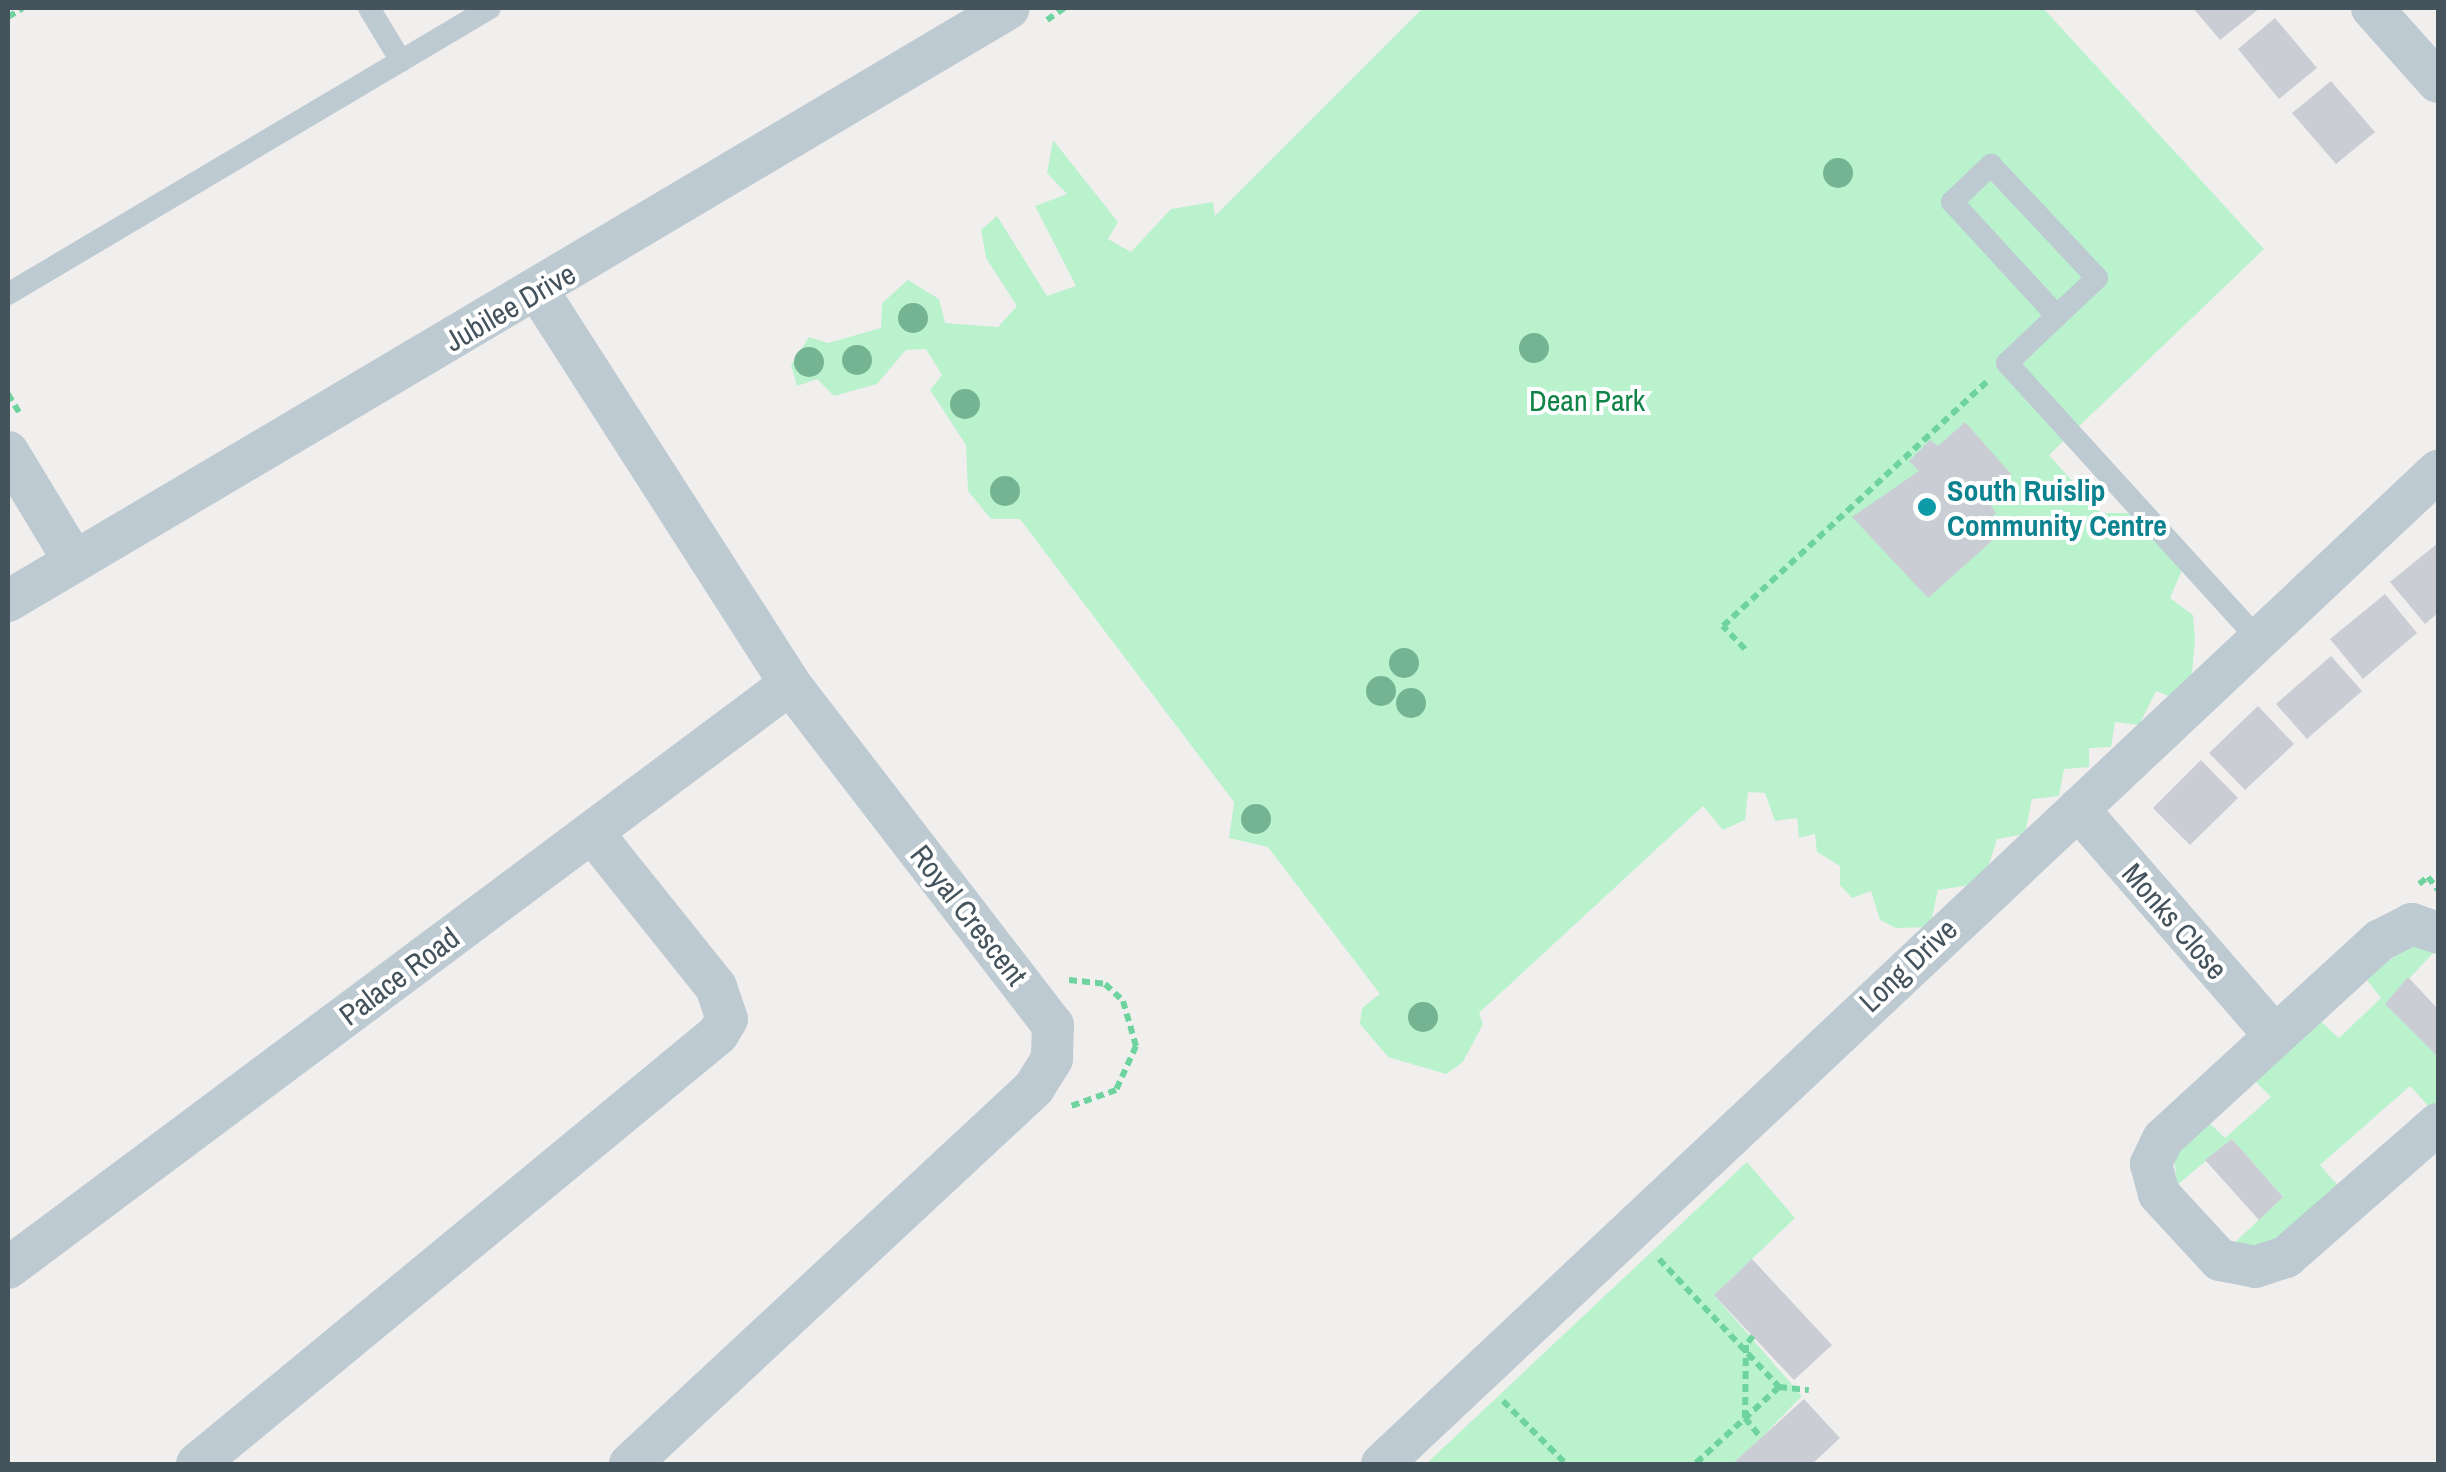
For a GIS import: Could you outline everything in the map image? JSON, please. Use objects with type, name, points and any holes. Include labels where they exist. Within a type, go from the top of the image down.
[{"type":"street","name":"Jubilee Drive","points":[[8,601],[538,291],[1009,8]]},
{"type":"street","points":[[2372,8],[2438,82]]},
{"type":"street","name":"Royal Crescent","points":[[538,291],[790,684],[1042,1009],[1069,1050],[1034,1088],[630,1464]]},
{"type":"street","points":[[8,452],[74,561]]},
{"type":"street","name":"Long Drive","points":[[1382,1464],[2438,471]]},
{"type":"street","name":"Palace Road","points":[[8,1268],[790,684]]},
{"type":"street","name":"Monks Close","points":[[2078,809],[2273,1032]]},
{"type":"street","points":[[196,1464],[718,1034],[726,1019],[716,987],[592,832]]},
{"type":"street","points":[[2438,933],[2412,924],[2380,940],[2273,1032],[2163,1139],[2151,1164],[2159,1194],[2220,1260],[2255,1266],[2286,1257],[2438,1124]]},
{"type":"lane","points":[[369,8],[401,61]]},
{"type":"lane","points":[[8,294],[490,8]]},
{"type":"lane","points":[[2057,316],[1952,202],[1991,166],[2097,278],[2057,316],[2007,363],[2257,638]]},
{"type":"path","points":[[8,17],[24,8]]},
{"type":"path","points":[[1745,649],[1723,626],[2007,363]]},
{"type":"path","points":[[2413,889],[2428,877],[2438,890]]},
{"type":"path","points":[[1050,977],[1105,984],[1134,1018],[1136,1046],[1116,1090],[1094,1104],[1058,1106]]},
{"type":"path","points":[[1652,1252],[1779,1387],[1809,1390]]},
{"type":"path","points":[[1753,1336],[1746,1351],[1746,1418],[1762,1438]]},
{"type":"path","points":[[1696,1464],[1779,1387]]},
{"type":"path","points":[[1498,1396],[1566,1464]]},
{"type":"green space","name":"Dean Park","points":[[1423,8],[2043,8],[2264,249],[2049,455],[2101,513],[2127,513],[2177,533],[2182,570],[2170,598],[2193,615],[2195,639],[2192,673],[2173,698],[2156,691],[2139,725],[2115,722],[2111,747],[2089,748],[2089,767],[2064,769],[2059,796],[2032,799],[2025,834],[1997,839],[1983,883],[1938,890],[1930,927],[1896,928],[1880,920],[1871,891],[1852,898],[1840,885],[1840,866],[1817,852],[1815,834],[1799,838],[1797,818],[1775,821],[1765,793],[1748,792],[1745,820],[1723,830],[1703,806],[1479,1013],[1483,1024],[1463,1062],[1446,1074],[1388,1057],[1360,1024],[1362,1008],[1380,994],[1268,847],[1229,838],[1234,802],[1020,519],[991,519],[968,491],[966,445],[930,390],[942,375],[926,349],[906,350],[877,384],[834,396],[817,379],[797,386],[791,365],[809,337],[828,343],[881,328],[882,303],[908,280],[939,299],[945,323],[998,327],[1017,306],[986,258],[981,230],[997,216],[1047,296],[1076,286],[1035,206],[1067,194],[1047,173],[1053,140],[1118,222],[1108,239],[1131,252],[1171,209],[1213,202],[1215,216]]},
{"type":"green space","points":[[2415,945],[2436,950],[2385,1004],[2438,1056],[2438,1103],[2432,1110],[2410,1086],[2320,1165],[2340,1188],[2269,1246],[2230,1247],[2283,1197],[2232,1139],[2177,1185],[2174,1156],[2203,1117],[2225,1138],[2271,1097],[2248,1074],[2315,1016],[2339,1038],[2381,998],[2363,975]]},
{"type":"green space","points":[[1747,1162],[1795,1218],[1714,1295],[1802,1396],[1761,1438],[1732,1464],[1426,1464]]},
{"type":"building","points":[[2193,8],[2260,8],[2220,40]]},
{"type":"building","points":[[2275,18],[2317,68],[2279,99],[2238,49]]},
{"type":"building","points":[[2331,81],[2375,132],[2336,164],[2292,113]]},
{"type":"building","name":"South Ruislip Community Centre","points":[[1965,422],[2012,475],[1987,500],[1996,513],[1980,528],[1992,541],[1928,598],[1852,517],[1919,471],[1909,461],[1930,440],[1938,446]]},
{"type":"building","points":[[2438,543],[2438,613],[2425,624],[2390,582]]},
{"type":"building","points":[[2385,594],[2417,633],[2363,679],[2330,639]]},
{"type":"building","points":[[2331,656],[2362,691],[2307,739],[2276,704]]},
{"type":"building","points":[[2258,706],[2294,744],[2245,790],[2209,753]]},
{"type":"building","points":[[2201,760],[2238,798],[2190,845],[2153,808]]},
{"type":"building","points":[[2408,977],[2438,1009],[2438,1057],[2385,1004]]},
{"type":"building","points":[[2232,1139],[2283,1197],[2259,1220],[2205,1160]]},
{"type":"building","points":[[1752,1259],[1832,1345],[1794,1380],[1714,1295]]},
{"type":"building","points":[[1804,1399],[1840,1438],[1812,1464],[1732,1464]]},
{"type":"place","name":"South Ruislip Community Centre","points":[[1927,507]]}]
